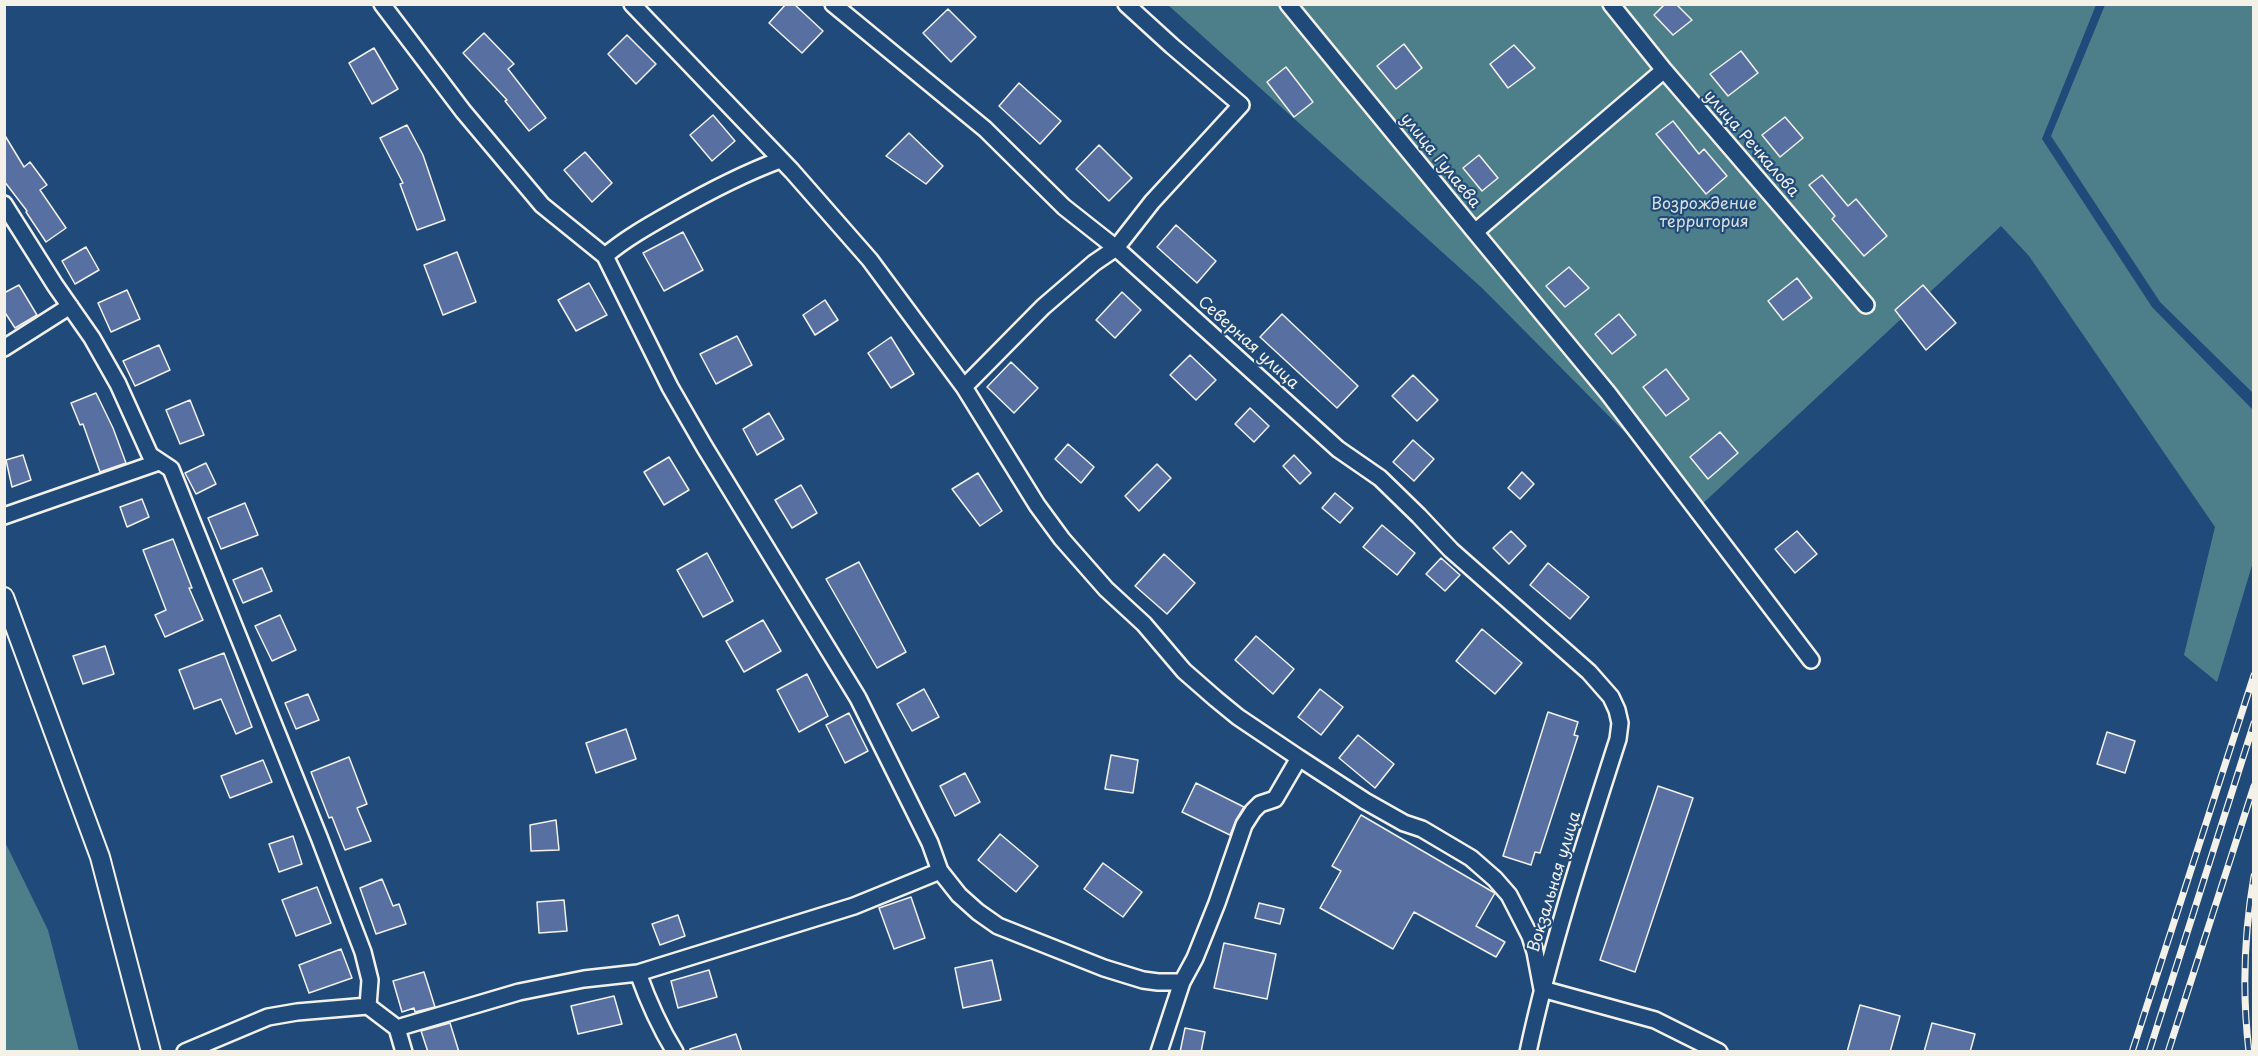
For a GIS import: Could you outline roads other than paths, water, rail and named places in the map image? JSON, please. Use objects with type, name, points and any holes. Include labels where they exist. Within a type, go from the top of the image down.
[{"type":"street","points":[[382,4],[463,111],[542,206],[605,256],[670,387],[858,698],[930,843],[940,871],[959,895],[998,926],[1104,968],[1158,982],[1182,982]]},
{"type":"street","points":[[632,4],[792,171],[870,260],[964,387],[1037,505],[1062,539],[1106,589],[1144,624],[1184,671],[1238,717],[1299,758],[1365,801],[1404,823],[1422,829],[1471,858],[1495,879],[1509,895],[1530,936],[1542,989],[1655,1020],[1719,1052]]},
{"type":"street","name":"Северная улица","points":[[833,4],[985,129],[1064,207],[1116,248],[1338,449],[1380,478],[1451,550],[1589,672],[1611,698],[1620,723]]},
{"type":"street","points":[[964,387],[1043,307],[1094,263],[1116,248],[1152,202],[1241,105],[1126,4]]},
{"type":"street","name":"улица Гулаева","points":[[1288,4],[1475,232],[1664,70]]},
{"type":"street","name":"улица Речкалова","points":[[1611,4],[1664,70],[1866,305]]},
{"type":"street","points":[[605,256],[622,241],[685,205],[754,170],[780,160]]},
{"type":"street","points":[[4,204],[92,338],[118,384],[150,455],[171,469],[363,952],[370,980],[368,1006]]},
{"type":"street","points":[[1475,232],[1608,393],[1811,660]]},
{"type":"street","points":[[4,348],[70,306]]},
{"type":"street","points":[[4,516],[159,462]]},
{"type":"street","points":[[4,597],[100,856],[151,1052]]},
{"type":"street","name":"Вокзальная улица","points":[[1528,1052],[1542,989],[1570,888],[1618,739],[1620,723]]},
{"type":"street","points":[[1159,1052],[1182,982],[1195,958],[1217,903],[1244,825],[1260,804],[1275,799],[1299,758]]},
{"type":"street","points":[[397,1028],[519,992],[584,979],[638,973],[854,906],[940,871]]},
{"type":"street","points":[[638,973],[662,1031],[675,1052]]},
{"type":"street","points":[[185,1052],[268,1017],[368,1006],[397,1028],[404,1052]]},
{"type":"railway","points":[[2132,1052],[2254,675]]},
{"type":"railway","points":[[2149,1052],[2254,723]]},
{"type":"railway","points":[[2168,1052],[2254,786]]},
{"type":"railway","points":[[2249,1052],[2245,1008],[2245,964],[2254,876]]},
{"type":"park label","name":"Возрождение территория","points":[[1704,214]]}]
